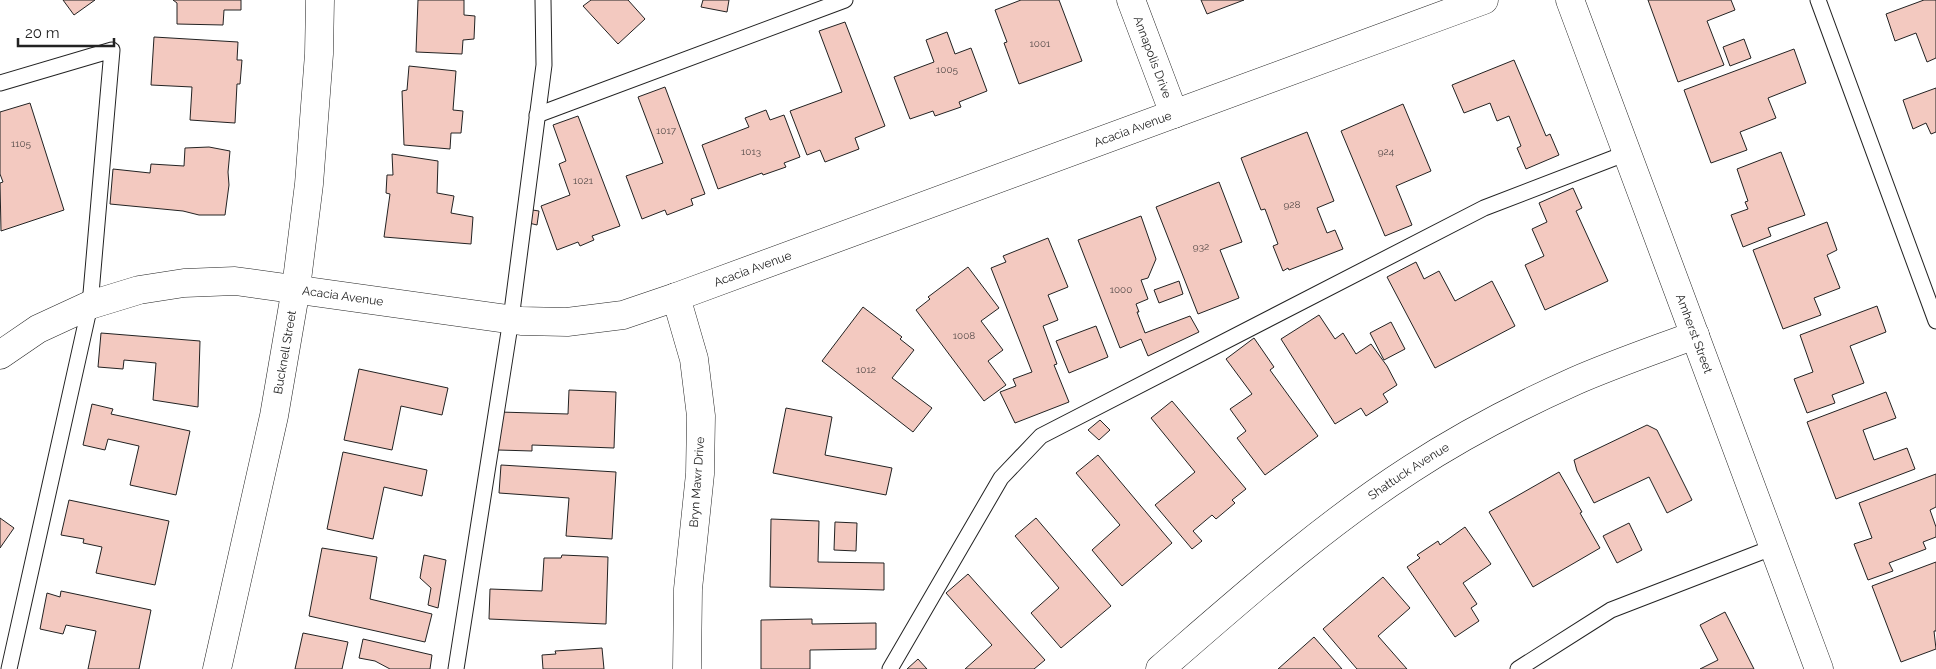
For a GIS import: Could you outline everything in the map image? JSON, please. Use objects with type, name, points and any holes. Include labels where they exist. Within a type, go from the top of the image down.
[{"type":"street","name":"Bucknell Street","points":[[216,669],[274,416],[296,288],[309,184],[319,54],[320,0]]},
{"type":"street","name":"Annapolis Drive","points":[[1131,0],[1174,114]]},
{"type":"street","name":"Acacia Avenue","points":[[0,355],[38,329],[90,305],[139,290],[184,283],[235,281],[511,319],[567,322],[623,315],[1484,0]]},
{"type":"street","name":"Amherst Street","points":[[1570,0],[1819,669]]},
{"type":"street","name":"Bryn Mawr Drive","points":[[676,297],[694,359],[701,416],[700,474],[688,589],[687,669]]},
{"type":"street","name":"Shattuck Avenue","points":[[1160,669],[1274,571],[1336,521],[1412,468],[1483,426],[1575,381],[1695,335]]},
{"type":"lane","points":[[456,669],[511,319],[544,65],[543,0]]},
{"type":"lane","points":[[537,115],[845,0]]},
{"type":"lane","points":[[1818,0],[1936,321]]},
{"type":"lane","points":[[0,83],[112,50],[90,305],[9,669]]},
{"type":"lane","points":[[890,669],[1001,478],[1041,436],[1484,208],[1627,153]]},
{"type":"lane","points":[[1518,669],[1611,610],[1774,547]]},
{"type":"building","points":[[63,0],[95,0],[74,15]]},
{"type":"building","points":[[173,0],[241,0],[241,10],[224,10],[223,25],[177,24],[177,3]]},
{"type":"building","points":[[418,0],[464,0],[464,15],[475,16],[474,39],[463,40],[462,54],[416,52]]},
{"type":"building","points":[[591,0],[628,0],[645,19],[618,44],[583,6]]},
{"type":"building","points":[[703,0],[729,0],[727,12],[701,7]]},
{"type":"building","points":[[1021,0],[1059,0],[1082,61],[1019,84],[1004,43],[1007,42],[995,10]]},
{"type":"building","points":[[1201,0],[1244,0],[1207,14]]},
{"type":"building","points":[[1648,0],[1731,0],[1735,10],[1707,21],[1724,65],[1678,82]]},
{"type":"building","points":[[1924,0],[1936,0],[1936,58],[1927,62],[1916,33],[1895,41],[1886,14]]},
{"type":"building","points":[[845,22],[885,126],[855,138],[859,149],[825,162],[820,150],[807,155],[790,111],[842,92],[819,31]]},
{"type":"building","points":[[947,32],[955,54],[971,48],[987,91],[959,102],[961,107],[935,116],[933,111],[910,119],[894,77],[934,62],[926,40]]},
{"type":"building","points":[[154,37],[238,42],[237,60],[242,60],[240,84],[237,84],[235,123],[190,120],[192,87],[151,85]]},
{"type":"building","points":[[1744,39],[1751,58],[1730,66],[1723,47]]},
{"type":"building","points":[[1794,49],[1806,83],[1768,98],[1776,118],[1740,132],[1747,150],[1711,163],[1684,90]]},
{"type":"building","points":[[1514,60],[1546,136],[1550,134],[1559,155],[1526,169],[1517,148],[1521,146],[1509,116],[1497,121],[1490,103],[1464,113],[1452,85]]},
{"type":"building","points":[[409,66],[456,71],[453,110],[463,111],[461,133],[451,133],[450,149],[404,145],[402,91],[407,90]]},
{"type":"building","points":[[665,87],[705,194],[691,199],[693,205],[667,215],[665,210],[642,219],[626,176],[663,163],[638,97]]},
{"type":"building","points":[[1936,88],[1936,132],[1931,134],[1926,123],[1913,129],[1903,100]]},
{"type":"building","points":[[30,103],[64,210],[1,231],[0,183],[3,182],[0,174],[0,112]]},
{"type":"building","points":[[1403,104],[1431,171],[1396,186],[1412,225],[1385,236],[1341,131]]},
{"type":"building","points":[[766,110],[770,120],[784,115],[800,157],[784,163],[786,167],[763,175],[762,173],[718,189],[702,145],[749,127],[745,118]]},
{"type":"building","points":[[578,116],[620,226],[592,236],[594,240],[580,246],[578,242],[557,250],[541,206],[570,195],[559,164],[566,161],[553,125]]},
{"type":"building","points":[[1307,132],[1334,201],[1317,208],[1327,233],[1335,230],[1343,249],[1283,271],[1273,246],[1278,244],[1265,209],[1261,210],[1241,158]]},
{"type":"building","points":[[209,147],[230,151],[229,185],[225,215],[199,215],[183,211],[110,204],[113,169],[150,173],[151,164],[184,166],[185,148]]},
{"type":"building","points":[[1781,152],[1805,215],[1768,228],[1771,236],[1743,247],[1731,215],[1748,209],[1745,202],[1748,201],[1737,169]]},
{"type":"building","points":[[392,154],[438,161],[437,193],[454,196],[451,213],[473,217],[471,244],[384,237],[390,194],[386,193],[387,175],[393,175]]},
{"type":"building","points":[[1219,182],[1242,242],[1220,250],[1239,298],[1198,314],[1156,207]]},
{"type":"building","points":[[1573,188],[1582,208],[1576,211],[1608,281],[1545,310],[1525,265],[1544,256],[1532,229],[1547,222],[1539,203]]},
{"type":"building","points":[[526,209],[539,211],[537,225],[525,222]]},
{"type":"building","points":[[1141,216],[1156,259],[1148,278],[1141,280],[1148,299],[1136,304],[1145,333],[1190,316],[1199,332],[1148,356],[1141,339],[1120,348],[1078,240]]},
{"type":"building","points":[[1827,222],[1837,250],[1827,255],[1840,288],[1814,298],[1821,315],[1783,329],[1753,250]]},
{"type":"building","points":[[1048,238],[1068,287],[1048,295],[1058,320],[1043,326],[1057,364],[1054,365],[1069,402],[1015,423],[1000,392],[1016,386],[1013,379],[1032,372],[991,268],[1006,262],[1003,256]]},
{"type":"building","points":[[1416,262],[1424,279],[1439,271],[1455,301],[1492,281],[1515,326],[1435,368],[1387,277]]},
{"type":"building","points":[[968,267],[999,308],[981,321],[1003,350],[988,361],[1006,385],[984,401],[916,310],[930,299],[928,297]]},
{"type":"building","points":[[1179,281],[1183,294],[1159,303],[1154,290]]},
{"type":"building","points":[[1877,306],[1886,332],[1850,346],[1864,383],[1832,395],[1835,403],[1807,413],[1794,379],[1813,372],[1800,335]]},
{"type":"building","points":[[863,307],[902,337],[900,339],[914,350],[892,378],[932,408],[913,432],[822,361]]},
{"type":"building","points":[[1319,315],[1335,339],[1343,333],[1356,354],[1371,344],[1387,366],[1397,385],[1383,394],[1388,402],[1366,416],[1361,408],[1335,424],[1281,339]]},
{"type":"building","points":[[1391,322],[1405,349],[1384,360],[1370,333]]},
{"type":"building","points":[[1096,326],[1108,357],[1069,373],[1056,341]]},
{"type":"building","points":[[101,333],[200,341],[198,407],[153,400],[156,363],[124,360],[123,369],[98,367]]},
{"type":"building","points":[[1254,338],[1274,367],[1270,370],[1318,436],[1265,475],[1237,438],[1246,431],[1230,409],[1252,394],[1226,359]]},
{"type":"building","points":[[359,369],[448,388],[442,415],[401,406],[392,450],[344,440]]},
{"type":"building","points":[[569,390],[616,392],[614,448],[532,445],[532,451],[498,450],[499,412],[568,414]]},
{"type":"building","points":[[1886,392],[1896,418],[1863,430],[1874,460],[1907,448],[1915,469],[1836,499],[1807,422]]},
{"type":"building","points":[[1172,401],[1246,489],[1232,500],[1235,503],[1216,519],[1212,515],[1193,531],[1202,541],[1192,549],[1155,505],[1195,472],[1151,418]]},
{"type":"building","points":[[92,404],[113,409],[111,414],[190,431],[176,495],[130,485],[139,446],[108,439],[105,450],[83,445]]},
{"type":"building","points":[[786,408],[832,417],[825,455],[892,468],[886,495],[773,473]]},
{"type":"building","points":[[1100,420],[1110,430],[1099,440],[1088,430]]},
{"type":"building","points":[[1647,425],[1657,430],[1692,500],[1667,513],[1649,477],[1594,503],[1577,471],[1574,460]]},
{"type":"building","points":[[343,452],[427,470],[422,496],[384,487],[373,539],[327,529]]},
{"type":"building","points":[[1098,455],[1172,543],[1122,586],[1092,550],[1120,525],[1076,473]]},
{"type":"building","points":[[501,465],[616,472],[612,539],[566,536],[569,498],[499,493]]},
{"type":"building","points":[[1559,472],[1600,548],[1533,587],[1489,512]]},
{"type":"building","points":[[1936,474],[1936,507],[1930,510],[1936,527],[1936,537],[1923,542],[1926,549],[1889,563],[1893,571],[1868,580],[1854,544],[1872,538],[1859,503]]},
{"type":"building","points":[[69,500],[169,521],[155,585],[96,573],[102,547],[83,543],[84,539],[61,535]]},
{"type":"building","points":[[0,518],[14,528],[0,548]]},
{"type":"building","points":[[1036,518],[1111,606],[1061,648],[1031,613],[1059,588],[1015,536]]},
{"type":"building","points":[[771,519],[819,521],[818,562],[884,563],[884,590],[770,587]]},
{"type":"building","points":[[835,522],[857,523],[856,551],[834,550]]},
{"type":"building","points":[[1629,523],[1642,550],[1617,563],[1603,536]]},
{"type":"building","points":[[1465,527],[1491,564],[1463,583],[1477,604],[1471,608],[1479,621],[1455,637],[1407,567],[1420,558],[1417,555],[1438,541],[1440,545]]},
{"type":"building","points":[[322,548],[377,557],[370,599],[432,614],[425,642],[309,616]]},
{"type":"building","points":[[424,555],[446,560],[438,608],[428,605],[431,588],[420,578]]},
{"type":"building","points":[[562,555],[608,557],[606,624],[489,619],[490,589],[542,591],[544,558],[561,558]]},
{"type":"building","points":[[1936,562],[1936,631],[1934,631],[1936,649],[1901,662],[1872,586]]},
{"type":"building","points":[[968,574],[1045,660],[1034,669],[965,669],[992,645],[946,593]]},
{"type":"building","points":[[1383,577],[1410,608],[1378,636],[1407,669],[1357,669],[1323,629]]},
{"type":"building","points":[[61,591],[151,610],[139,669],[88,669],[96,631],[66,625],[63,634],[40,629],[47,593],[60,597]]},
{"type":"building","points":[[1725,612],[1754,669],[1700,669],[1718,660],[1700,625]]},
{"type":"building","points":[[812,619],[812,624],[876,623],[876,649],[810,650],[810,669],[761,669],[761,620]]},
{"type":"building","points":[[303,633],[348,642],[342,669],[295,669]]},
{"type":"building","points":[[1314,637],[1342,669],[1278,669]]},
{"type":"building","points":[[363,639],[432,655],[430,669],[390,669],[375,661],[359,658]]},
{"type":"building","points":[[602,648],[604,669],[543,669],[542,655],[556,654],[555,651]]},
{"type":"building","points":[[918,659],[927,669],[907,669]]}]
